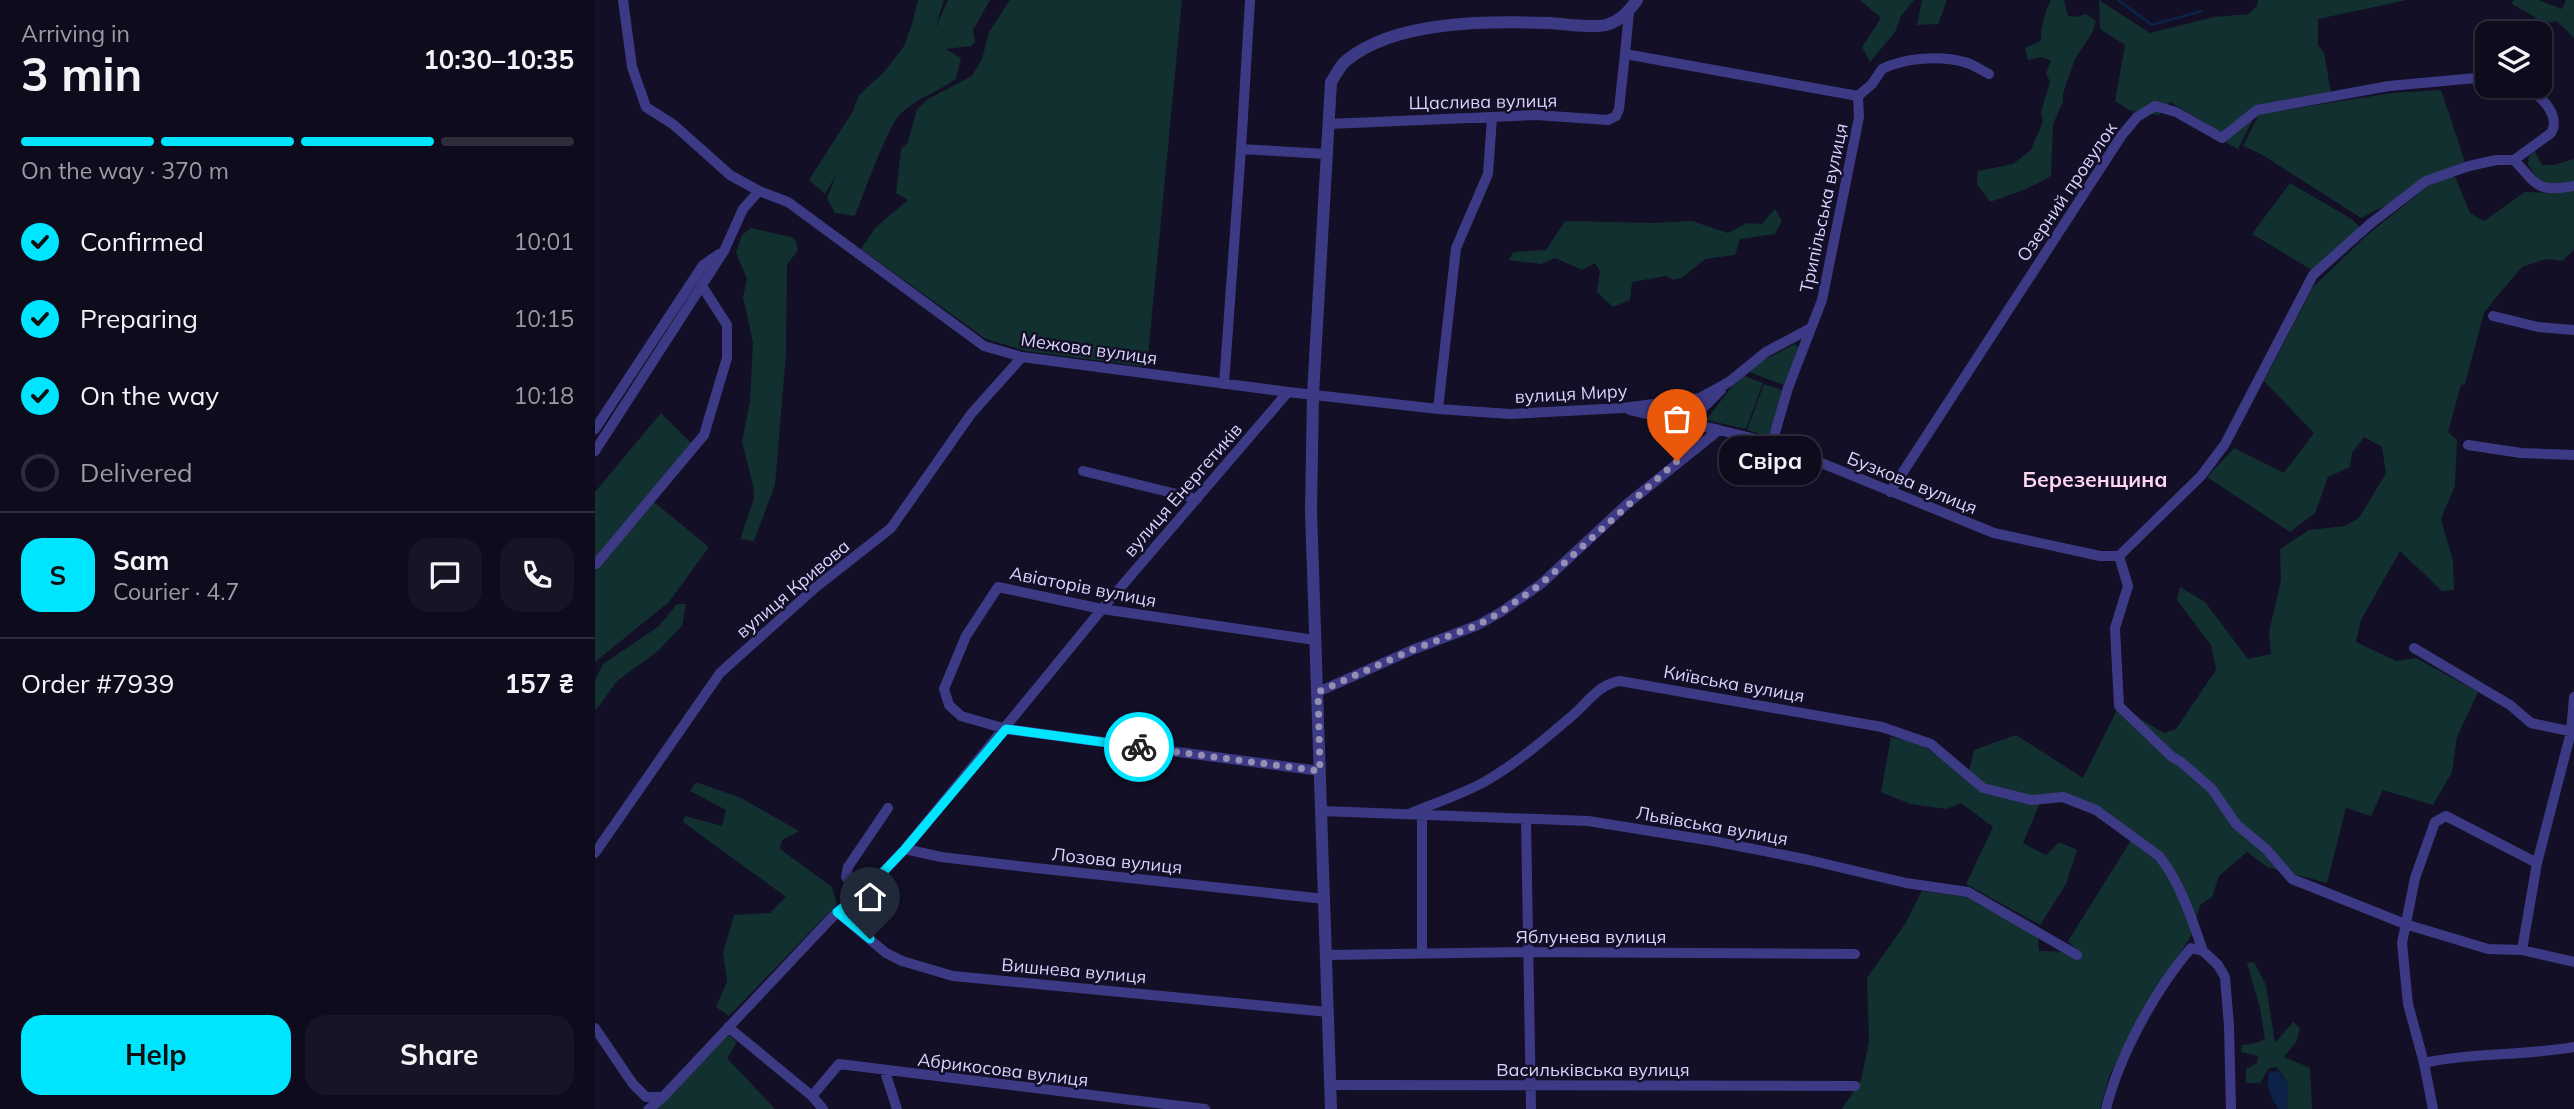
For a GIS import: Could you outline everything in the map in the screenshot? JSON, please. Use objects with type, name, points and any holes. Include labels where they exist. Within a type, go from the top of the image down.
[{"type":"street","name":"Межова вулиця","points":[[623,0],[632,67],[646,107],[674,125],[730,175],[759,191],[788,202],[984,346],[1022,358],[1313,394]]},
{"type":"street","points":[[1224,384],[1250,0]]},
{"type":"street","name":"Щаслива вулиця","points":[[1329,124],[1536,115],[1608,120],[1616,116],[1619,109],[1629,12],[1637,0]]},
{"type":"street","points":[[1331,1109],[1311,510],[1313,394],[1331,82],[1345,61],[1373,44],[1416,31],[1467,23],[1607,25],[1629,12]]},
{"type":"street","points":[[1625,54],[1858,96],[1872,84],[1882,68],[1907,61],[1948,59],[1966,62],[1989,75]]},
{"type":"street","name":"Озерний провулок","points":[[1890,492],[2114,146],[2137,117],[2155,106],[2176,112],[2222,138],[2257,110],[2389,86],[2475,79]]},
{"type":"street","name":"Трипільська вулиця","points":[[1772,443],[1788,388],[1822,300],[1859,117],[1858,96]]},
{"type":"street","points":[[2538,98],[2555,119],[2551,133],[2514,160],[2496,160],[2469,166],[2426,181],[2313,275],[2225,444],[2201,476],[2119,556],[2128,586],[2115,628],[2119,706],[2171,757],[2212,789],[2236,824],[2292,879],[2405,924],[2488,949],[2522,950],[2574,962]]},
{"type":"street","points":[[1438,409],[1456,248],[1487,174],[1492,118]]},
{"type":"street","points":[[1241,149],[1327,154]]},
{"type":"street","points":[[2514,160],[2538,187],[2550,190],[2574,186]]},
{"type":"street","points":[[595,451],[724,251],[743,209],[759,191]]},
{"type":"street","points":[[595,429],[703,265],[724,251]]},
{"type":"street","points":[[596,564],[704,435],[727,358],[727,325],[702,286]]},
{"type":"street","points":[[2493,316],[2538,327],[2574,330]]},
{"type":"street","name":"вулиця Миру","points":[[1313,394],[1438,409],[1510,414],[1623,408],[1700,398],[1729,382],[1766,352],[1811,328]]},
{"type":"street","name":"вулиця Кривова","points":[[595,853],[720,673],[816,587],[891,528],[971,414],[1022,358]]},
{"type":"street","points":[[1693,450],[1688,423],[1729,382]]},
{"type":"street","name":"вулиця Енергетиків","points":[[729,1027],[837,912],[867,889],[905,849],[1103,609],[1288,392]]},
{"type":"street","name":"Бузкова вулиця","points":[[1623,408],[1772,443],[1994,533],[2100,556],[2119,556]]},
{"type":"street","points":[[1318,692],[1412,650],[1478,625],[1501,612],[1541,584],[1627,504],[1719,430]]},
{"type":"street","points":[[2468,445],[2521,453],[2574,455]]},
{"type":"street","points":[[1083,471],[1197,499]]},
{"type":"street","name":"Авіаторів вулиця","points":[[1006,729],[961,716],[949,705],[944,689],[966,636],[998,587],[1103,609],[1315,640]]},
{"type":"street","points":[[2414,648],[2510,705],[2531,723],[2573,732]]},
{"type":"street","name":"Київська вулиця","points":[[1411,813],[1484,782],[1521,758],[1576,713],[1602,687],[1620,681],[1882,727],[1931,744],[1983,788],[2031,800],[2063,797],[2096,810],[2151,850],[2165,864],[2180,888],[2203,950],[2225,977],[2231,1109]]},
{"type":"street","points":[[2522,950],[2537,863],[2573,732],[2574,697]]},
{"type":"street","points":[[1006,729],[1320,771]]},
{"type":"street","points":[[859,894],[846,877],[848,867],[888,808]]},
{"type":"street","name":"Львівська вулиця","points":[[1322,811],[1600,823],[1797,857],[1906,883],[1968,892],[2077,954]]},
{"type":"street","points":[[1422,814],[1422,954]]},
{"type":"street","points":[[2433,1109],[2408,1004],[2402,943],[2415,877],[2435,822],[2446,816],[2537,863]]},
{"type":"street","points":[[1526,820],[1531,1109]]},
{"type":"street","name":"Лозова вулиця","points":[[905,849],[1026,867],[1325,899]]},
{"type":"street","name":"Вишнева вулиця","points":[[837,912],[886,953],[902,961],[953,976],[1328,1012]]},
{"type":"street","points":[[2106,1109],[2115,1075],[2145,1017],[2191,948],[2203,950]]},
{"type":"street","name":"Яблунева вулиця","points":[[1327,955],[1855,954]]},
{"type":"street","points":[[649,1109],[729,1027],[812,1096],[823,1109]]},
{"type":"street","points":[[595,1028],[633,1084],[646,1097],[663,1097]]},
{"type":"street","points":[[2424,1063],[2459,1055],[2556,1050],[2574,1046]]},
{"type":"street","name":"Абрикосова вулиця","points":[[812,1096],[839,1064],[885,1072],[1205,1109]]},
{"type":"street","points":[[885,1072],[897,1109]]},
{"type":"street","name":"Васильківська вулиця","points":[[1331,1085],[1854,1086]]},
{"type":"green space","points":[[918,0],[944,0],[935,29],[948,0],[990,0],[973,30],[975,42],[971,46],[946,49],[961,58],[956,79],[900,114],[883,146],[855,216],[835,213],[827,198],[836,175],[825,194],[809,180],[853,111],[859,95],[884,72],[904,46]]},
{"type":"green space","points":[[1010,0],[1182,0],[1147,367],[1026,351],[986,339],[861,249],[875,228],[908,200],[896,193],[901,149],[908,142],[917,109],[928,99],[972,76],[982,59],[989,32]]},
{"type":"green space","points":[[1860,0],[1914,0],[1901,16],[1895,32],[1870,62],[1862,47],[1881,18]]},
{"type":"green space","points":[[1922,0],[1947,0],[1938,24],[1917,25]]},
{"type":"green space","points":[[2051,0],[2064,0],[2068,16],[2086,14],[2096,21],[2092,33],[2075,59],[2063,93],[2063,102],[2053,124],[2051,176],[2026,189],[1990,202],[1977,184],[1978,171],[2013,164],[2031,150],[2043,121],[2041,112],[2050,82],[2046,73],[2051,61],[2042,57],[2028,60],[2025,48],[2041,41],[2043,20]]},
{"type":"green space","points":[[2099,0],[2150,33],[2214,17],[2249,14],[2257,6],[2258,0],[2407,0],[2318,19],[2318,45],[2324,53],[2331,93],[2255,115],[2238,149],[2227,143],[2219,131],[2170,102],[2159,115],[2131,111],[2115,101],[2125,45],[2100,29]]},
{"type":"green space","points":[[2513,0],[2539,0],[2562,9],[2566,0],[2574,0],[2574,38],[2557,21],[2542,21],[2512,4]]},
{"type":"green space","points":[[2441,90],[2466,165],[2361,218],[2261,154],[2243,146],[2259,114],[2392,93]]},
{"type":"green space","points":[[2535,151],[2542,165],[2554,165],[2574,159],[2574,183],[2552,185],[2542,182],[2528,165],[2529,156]]},
{"type":"green space","points":[[2454,174],[2470,213],[2484,221],[2525,192],[2556,193],[2574,189],[2574,249],[2563,261],[2546,259],[2522,267],[2484,313],[2465,384],[2461,385],[2448,432],[2457,440],[2455,486],[2441,519],[2453,561],[2454,590],[2442,591],[2400,551],[2361,620],[2356,642],[2396,661],[2416,658],[2478,692],[2457,737],[2452,772],[2433,805],[2383,790],[2371,816],[2346,808],[2327,883],[2267,867],[2247,852],[2219,876],[2212,897],[2200,905],[2191,936],[2133,1028],[2109,1077],[2100,1109],[1842,1109],[1861,1080],[1869,1042],[1867,978],[1905,924],[1922,891],[1966,897],[2038,937],[2039,951],[2079,952],[2068,941],[2135,834],[2057,793],[2039,805],[2023,843],[2046,855],[2059,842],[2077,850],[2066,884],[2040,925],[1966,884],[1993,827],[1961,803],[1946,809],[1910,804],[1881,792],[1891,737],[1920,744],[1968,776],[1974,750],[2016,735],[2083,778],[2119,706],[2164,733],[2176,729],[2216,670],[2211,645],[2177,600],[2180,587],[2205,602],[2248,659],[2271,654],[2269,632],[2281,580],[2280,549],[2309,530],[2345,526],[2359,518],[2386,473],[2382,447],[2364,437],[2352,453],[2350,467],[2328,477],[2315,513],[2290,532],[2207,477],[2234,448],[2284,473],[2314,433],[2264,381],[2313,287],[2367,235],[2428,186]]},
{"type":"green space","points":[[2290,183],[2353,220],[2361,229],[2312,270],[2252,234]]},
{"type":"green space","points":[[1775,209],[1782,221],[1775,234],[1740,239],[1735,255],[1705,259],[1683,277],[1674,280],[1666,276],[1632,282],[1630,300],[1613,307],[1597,292],[1600,271],[1595,263],[1582,270],[1555,258],[1541,264],[1509,260],[1513,252],[1546,250],[1565,221],[1692,221],[1728,233],[1747,223],[1762,224]]},
{"type":"green space","points":[[751,228],[791,237],[796,241],[798,250],[787,265],[786,353],[775,485],[754,541],[740,539],[754,499],[742,442],[750,401],[753,342],[743,297],[747,279],[736,253],[742,235]]},
{"type":"green space","points":[[1795,344],[1799,347],[1784,385],[1749,372],[1760,362]]},
{"type":"green space","points":[[1744,376],[1763,383],[1746,429],[1706,420],[1730,389]]},
{"type":"green space","points":[[1764,384],[1784,391],[1768,437],[1747,430]]},
{"type":"green space","points":[[661,413],[691,443],[649,498],[709,547],[669,602],[595,662],[595,492]]},
{"type":"green space","points":[[677,604],[686,604],[682,626],[658,651],[617,681],[597,709],[595,708],[595,680],[603,664],[659,626]]},
{"type":"green space","points":[[696,782],[741,798],[799,831],[782,840],[780,849],[832,887],[837,904],[729,1016],[716,1007],[727,982],[723,953],[734,915],[770,913],[786,897],[683,822],[685,816],[722,826],[726,810],[690,791]]},
{"type":"green space","points":[[2254,962],[2266,985],[2275,1043],[2293,1022],[2300,1028],[2296,1042],[2284,1057],[2310,1068],[2312,1109],[2287,1109],[2288,1084],[2277,1067],[2269,1068],[2260,1083],[2246,1083],[2246,1069],[2257,1063],[2258,1056],[2241,1052],[2242,1045],[2265,1039],[2260,1008],[2247,963]]},
{"type":"green space","points":[[726,1033],[737,1042],[727,1058],[775,1109],[642,1109],[666,1099]]},
{"type":"water","points":[[2278,1071],[2288,1084],[2287,1109],[2279,1109],[2269,1091],[2269,1072]]},
{"type":"waterway","points":[[2118,0],[2152,25],[2202,11]]},
{"type":"way so far","points":[[1139,747],[1320,771],[1318,692],[1412,650],[1478,625],[1501,612],[1541,584],[1677,461]]},
{"type":"place","name":"Свіра","points":[[1677,461]]},
{"type":"district","name":"Березенщина","points":[[2095,480]]},
{"type":"route","points":[[870,939],[837,912],[867,889],[905,849],[1006,729],[1139,747]]}]
